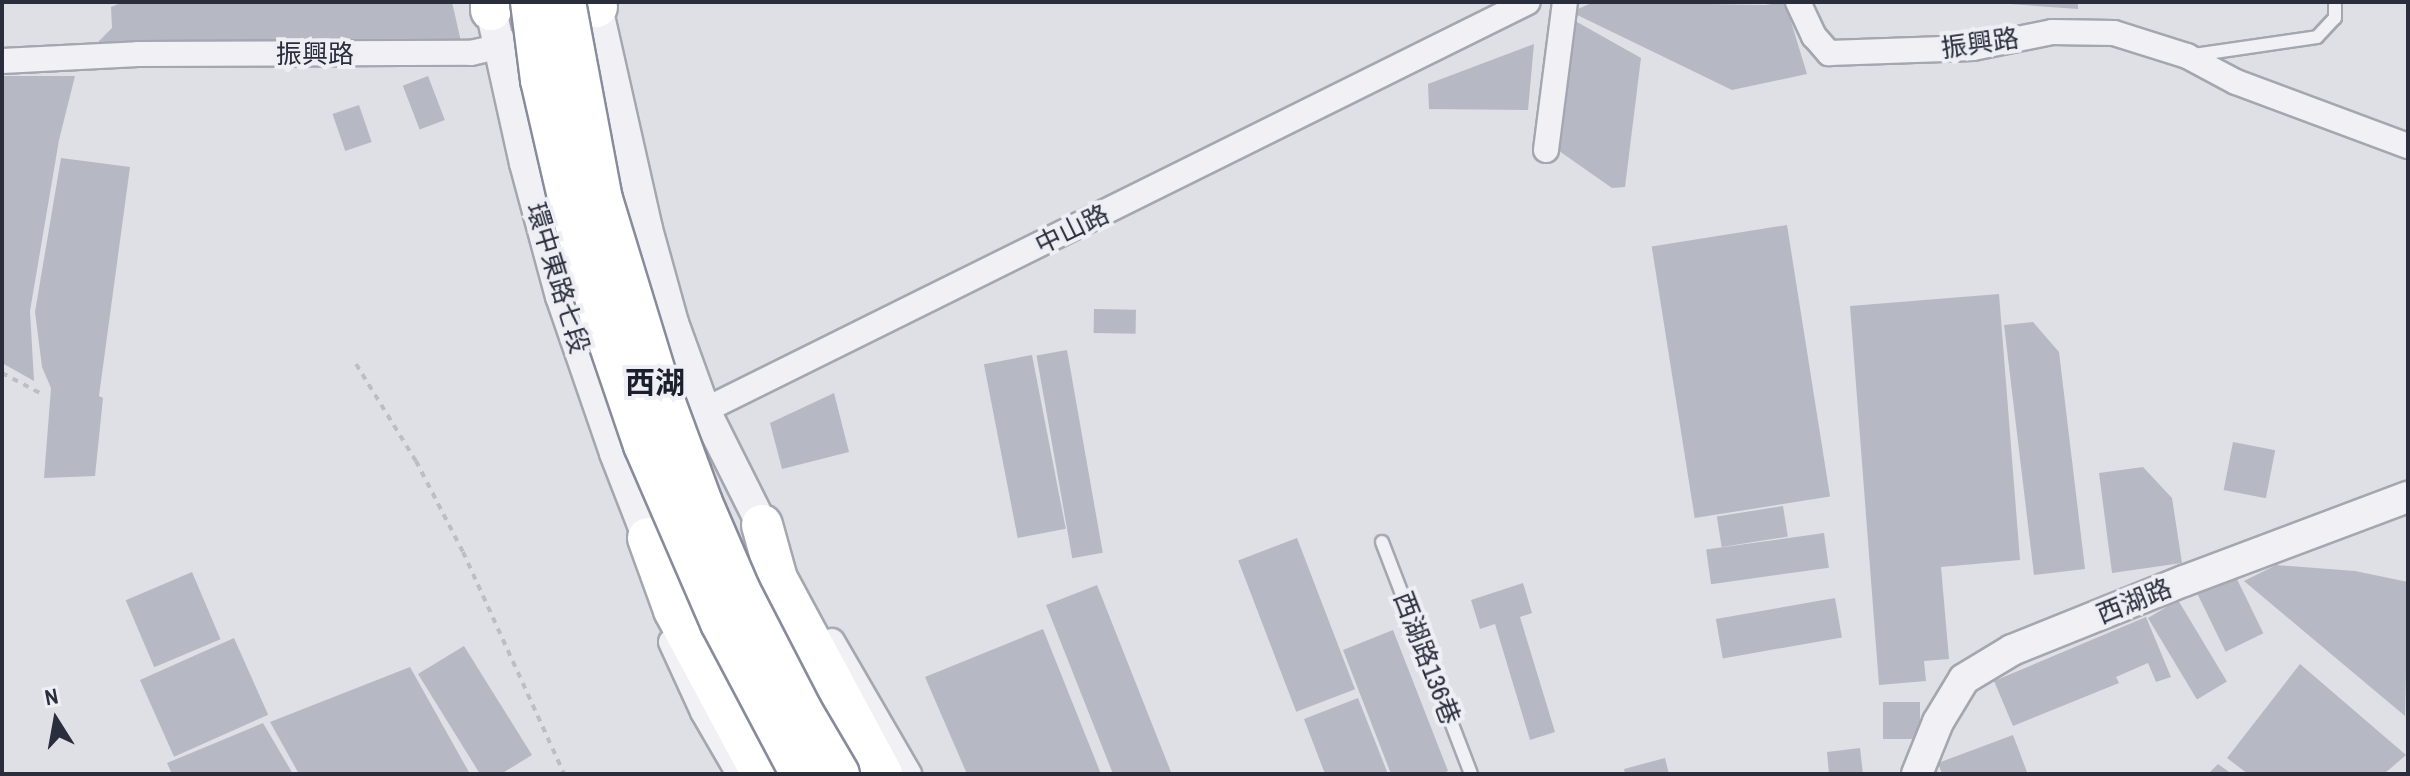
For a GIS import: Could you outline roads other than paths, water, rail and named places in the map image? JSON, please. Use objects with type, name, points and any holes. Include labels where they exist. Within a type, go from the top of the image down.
[{"type":"highway","points":[[531,2],[541,80],[568,197],[601,319],[644,445],[721,623],[801,774]]},
{"type":"highway","points":[[595,5],[602,199],[661,392],[702,503],[740,591],[802,711],[859,768]]},
{"type":"highway","points":[[762,525],[777,579],[859,768]]},
{"type":"highway","points":[[648,538],[674,610],[734,727],[762,774]]},
{"type":"street","name":"中山路","points":[[615,453],[1528,2]]},
{"type":"street","points":[[1546,150],[1565,2]]},
{"type":"street","name":"振興路","points":[[1798,2],[1814,36],[1829,53],[1973,48],[2052,32],[2114,33],[2187,56],[2236,82],[2408,146]]},
{"type":"street","points":[[595,5],[647,229],[673,323],[705,411],[762,525],[909,774]]},
{"type":"street","name":"振興路","points":[[2,61],[138,54],[471,53],[493,13],[595,5]]},
{"type":"street","name":"環中東路七段","points":[[493,13],[546,244],[615,453],[648,538],[664,627],[703,712],[739,774]]},
{"type":"street","points":[[705,411],[706,489],[780,651],[859,768]]},
{"type":"street","name":"西湖路","points":[[1917,774],[1938,722],[1964,679],[2012,650],[2408,497]]},
{"type":"street","name":"環中東路七段","points":[[648,538],[698,603],[749,711],[787,774]]},
{"type":"lane","name":"振興路","points":[[2187,56],[2317,37],[2335,18],[2335,2]]},
{"type":"lane","name":"西湖路136巷","points":[[1382,542],[1471,774]]},
{"type":"district","name":"西湖","points":[[655,382]]}]
